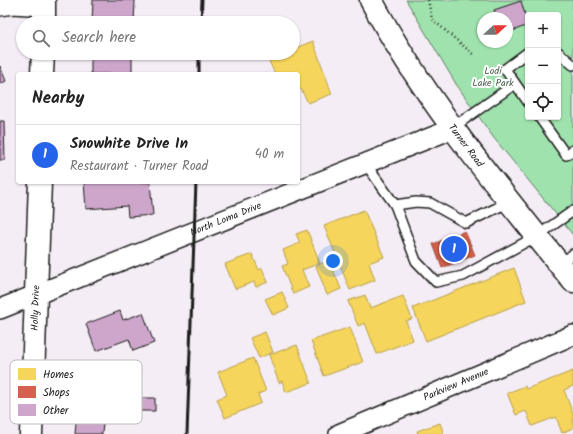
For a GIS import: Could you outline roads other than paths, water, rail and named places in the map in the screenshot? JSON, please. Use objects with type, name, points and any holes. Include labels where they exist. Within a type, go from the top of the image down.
[{"type":"main road","name":"Turner Road","points":[[372,0],[402,55],[452,129],[537,236],[569,267]]},
{"type":"main road","points":[[42,72],[43,60]]},
{"type":"main road","name":"Holly Drive","points":[[34,360],[40,184]]},
{"type":"main road","name":"Holly Drive","points":[[31,424],[31,434]]},
{"type":"street","points":[[0,6],[13,4],[44,10]]},
{"type":"street","name":"North Loma Drive","points":[[0,309],[452,129]]},
{"type":"street","name":"Parkview Avenue","points":[[347,433],[573,335]]},
{"type":"lane","points":[[525,54],[505,69],[525,98]]},
{"type":"lane","points":[[561,55],[573,65]]},
{"type":"lane","points":[[452,129],[515,84]]},
{"type":"lane","points":[[541,120],[566,155],[573,150]]},
{"type":"lane","points":[[366,163],[395,205],[416,261],[436,282],[463,276],[537,236],[573,211]]},
{"type":"lane","points":[[395,205],[416,202],[430,203],[466,224],[510,202]]},
{"type":"railway","points":[[201,16],[202,0]]},
{"type":"railway","points":[[199,60],[199,72]]},
{"type":"railway","points":[[187,434],[196,184]]},
{"type":"place","name":"Snowhite Drive In","points":[[454,249]]},
{"type":"park label","name":"Lodi Lake Park","points":[[493,76]]}]
